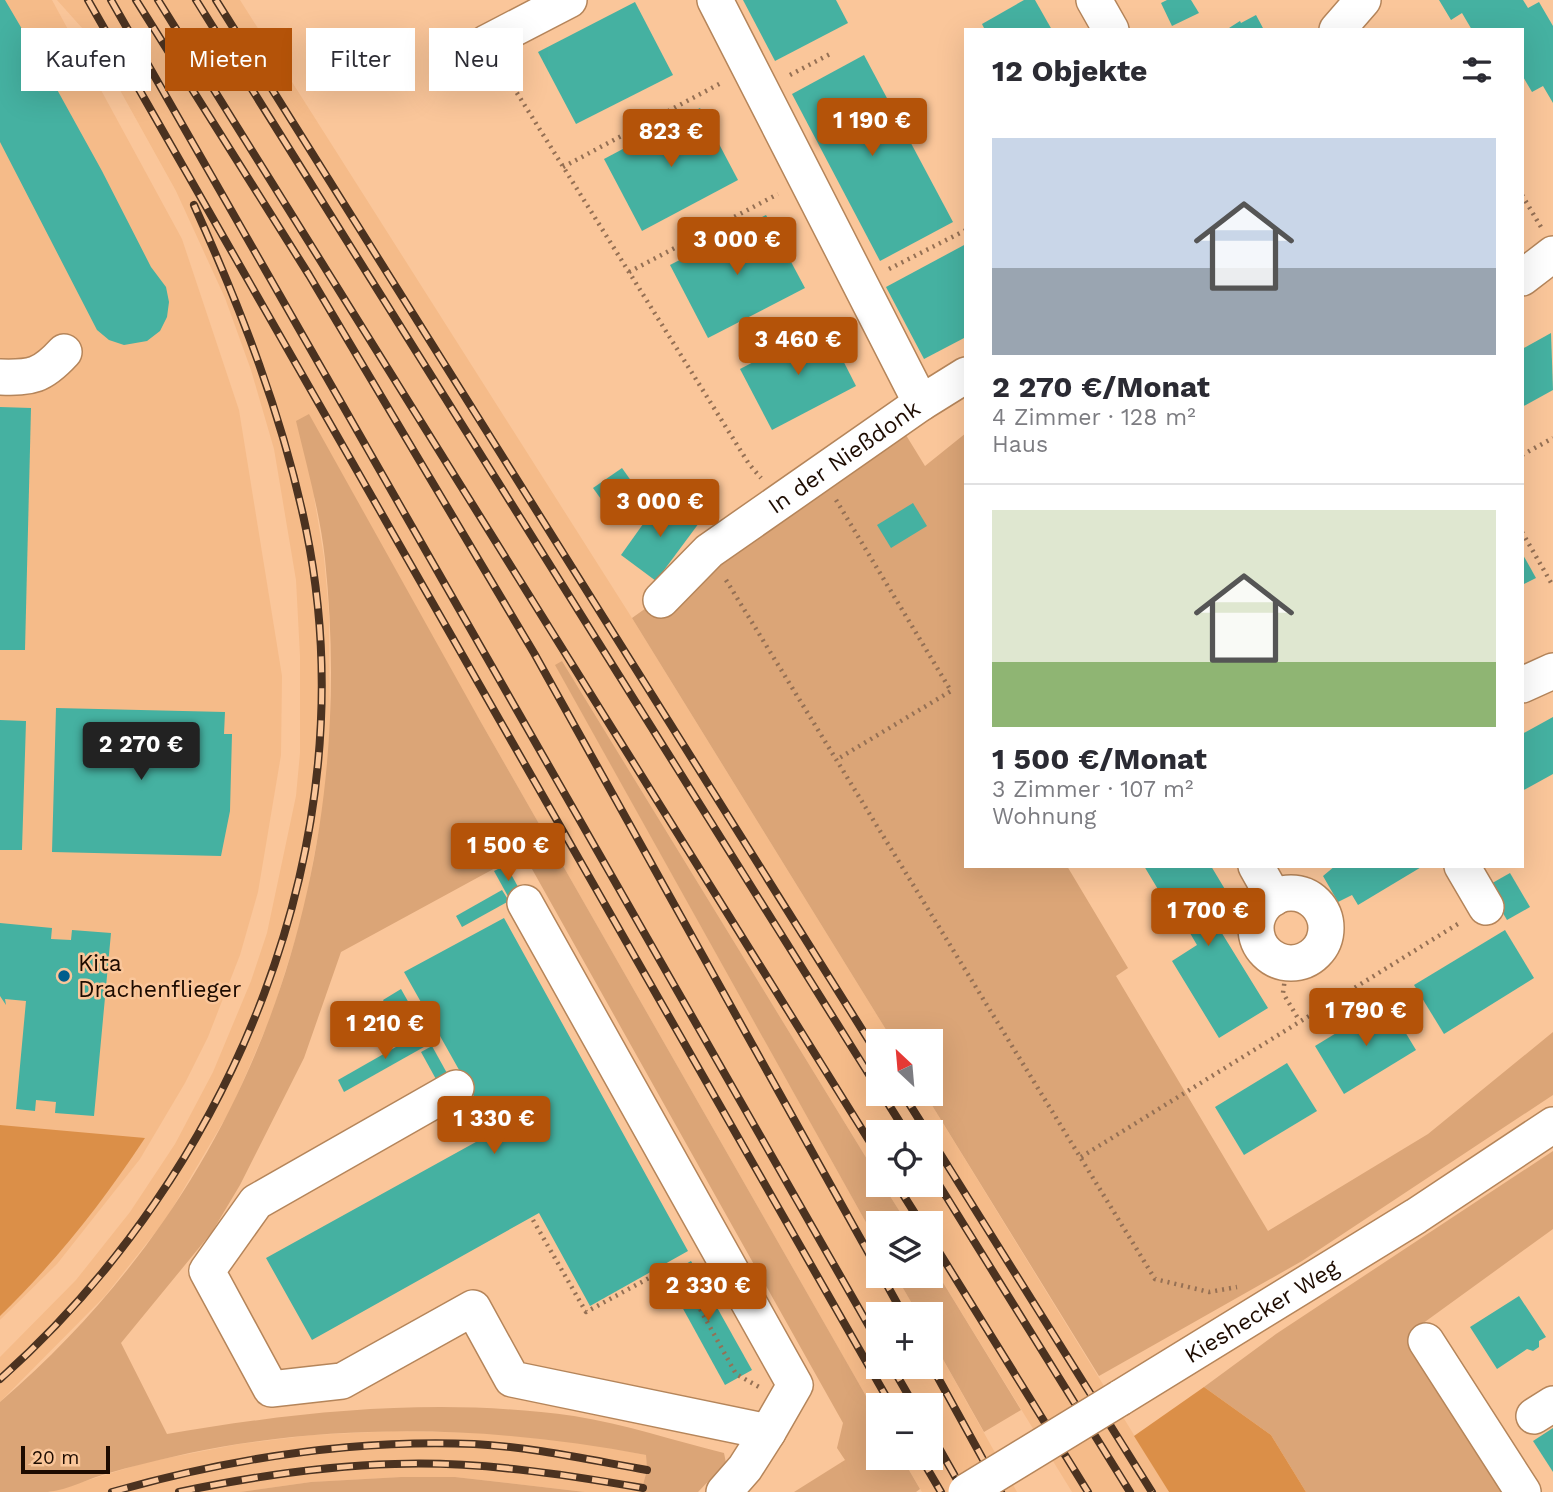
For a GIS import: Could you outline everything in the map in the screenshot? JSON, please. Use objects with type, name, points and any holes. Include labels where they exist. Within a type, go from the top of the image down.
[{"type":"street","points":[[515,28],[569,0]]},
{"type":"street","points":[[715,0],[921,402]]},
{"type":"street","points":[[1094,0],[1110,28]]},
{"type":"street","points":[[1339,28],[1363,0]]},
{"type":"street","points":[[1524,276],[1550,246]]},
{"type":"street","points":[[0,377],[23,378],[46,371],[64,352]]},
{"type":"street","name":"In der Nießdonk","points":[[661,600],[709,551],[921,402],[964,376]]},
{"type":"street","points":[[1524,684],[1553,671]]},
{"type":"street","points":[[1257,868],[1274,898]]},
{"type":"street","points":[[1463,868],[1486,907]]},
{"type":"street","points":[[1293,893],[1303,895],[1312,900],[1325,917],[1326,936],[1321,947],[1307,960],[1287,963],[1266,952],[1258,936],[1258,916],[1274,898],[1293,893]]},
{"type":"street","points":[[525,903],[795,1385],[745,1468],[724,1492]]},
{"type":"street","points":[[456,1088],[256,1202],[206,1271],[271,1389],[342,1381],[473,1308],[512,1379],[768,1432]]},
{"type":"street","name":"Kieshecker Weg","points":[[966,1492],[1405,1224],[1553,1125]]},
{"type":"street","points":[[1426,1341],[1523,1492]]},
{"type":"path","points":[[563,167],[755,79],[832,53]]},
{"type":"path","points":[[516,91],[749,464],[781,499]]},
{"type":"path","points":[[629,272],[807,179]]},
{"type":"path","points":[[1524,199],[1550,246]]},
{"type":"path","points":[[860,284],[964,231]]},
{"type":"path","points":[[1524,454],[1553,438]]},
{"type":"path","points":[[819,472],[951,691],[836,760]]},
{"type":"path","points":[[1524,535],[1553,586]]},
{"type":"path","points":[[709,551],[1155,1279],[1209,1292],[1244,1286]]},
{"type":"path","points":[[1081,1157],[1486,907]]},
{"type":"path","points":[[1287,963],[1283,993],[1299,1020]]},
{"type":"path","points":[[533,1220],[586,1312],[675,1264],[736,1374],[785,1403]]},
{"type":"shaded area","points":[[0,0],[52,0],[67,28],[21,28],[21,91],[101,91],[182,239],[239,410],[282,676],[281,755],[258,892],[240,955],[208,1037],[185,1083],[140,1159],[57,1264],[0,1320]]},
{"type":"shaded area","points":[[57,0],[240,0],[258,28],[165,28],[165,91],[292,91],[292,82],[632,618],[886,1029],[866,1029],[866,1106],[932,1106],[941,1120],[866,1120],[866,1157],[562,661],[556,666],[866,1222],[866,1288],[903,1288],[911,1302],[866,1302],[866,1379],[943,1379],[943,1359],[1017,1492],[922,1492],[909,1470],[943,1470],[943,1393],[866,1393],[866,1396],[478,717],[314,497],[324,557],[329,614],[330,731],[327,788],[303,915],[272,1014],[232,1107],[166,1219],[105,1296],[0,1402],[0,1357],[76,1280],[130,1212],[175,1144],[213,1072],[251,981],[267,933],[296,796],[300,753],[300,656],[296,580],[274,449],[251,370],[225,298],[176,191],[120,91],[151,91],[151,28],[82,28]]},
{"type":"shaded area","points":[[309,414],[478,717],[866,1396],[866,1470],[909,1470],[920,1489],[916,1492],[794,1492],[845,1460],[837,1448],[843,1423],[523,853],[341,952],[304,1058],[240,1185],[212,1232],[121,1343],[167,1434],[268,1419],[370,1409],[421,1407],[523,1410],[612,1423],[724,1453],[726,1463],[698,1492],[641,1492],[647,1470],[646,1455],[544,1439],[493,1435],[391,1431],[340,1433],[289,1437],[206,1450],[101,1475],[56,1491],[0,1492],[0,1402],[87,1318],[160,1226],[221,1127],[268,1022],[302,912],[323,797],[331,679],[323,542],[296,421]]},
{"type":"shaded area","points":[[901,427],[925,466],[964,435],[964,868],[1068,868],[1128,968],[1116,976],[1268,1231],[1428,1134],[1553,1032],[1553,1095],[1302,1261],[1099,1376],[932,1106],[943,1106],[943,1029],[886,1029],[632,618]]},
{"type":"shaded area","points":[[562,661],[866,1157],[866,1197],[891,1197],[899,1211],[866,1211],[866,1222],[555,665]]},
{"type":"shaded area","points":[[943,1123],[1169,1492],[1072,1492],[943,1282],[943,1211],[899,1211],[891,1197],[943,1197]]},
{"type":"shaded area","points":[[0,1125],[145,1138],[77,1231],[41,1274],[0,1316]]},
{"type":"shaded area","points":[[1553,1151],[1553,1229],[1422,1324],[1530,1492],[1306,1492],[1271,1435],[1204,1387],[1276,1334]]},
{"type":"shaded area","points":[[943,1283],[1021,1410],[984,1432],[943,1359],[943,1302],[911,1302],[903,1288],[943,1288]]},
{"type":"shaded area","points":[[1204,1387],[1271,1435],[1306,1492],[1169,1492],[1134,1436]]},
{"type":"shaded area","points":[[394,1431],[487,1433],[590,1444],[646,1455],[647,1470],[641,1492],[585,1492],[455,1477],[401,1477],[311,1482],[240,1492],[50,1492],[147,1462],[239,1444],[312,1435]]},
{"type":"shaded area","points":[[455,1477],[585,1492],[240,1492],[311,1482]]},
{"type":"building","points":[[0,0],[5,0],[21,28],[21,91],[58,91],[151,267],[166,287],[169,302],[167,317],[160,331],[147,341],[124,345],[109,340],[97,330],[0,142]]},
{"type":"building","points":[[743,0],[836,0],[848,23],[775,61]]},
{"type":"building","points":[[1024,0],[1035,0],[1051,28],[984,28],[982,24]]},
{"type":"building","points":[[1167,0],[1191,0],[1199,13],[1172,26],[1161,3]]},
{"type":"building","points":[[1439,0],[1523,0],[1528,8],[1539,2],[1553,26],[1553,103],[1543,86],[1532,92],[1524,78],[1524,28],[1471,28],[1462,13],[1451,20]]},
{"type":"building","points":[[635,2],[673,75],[576,124],[538,52]]},
{"type":"building","points":[[1256,15],[1263,28],[1229,28],[1240,21],[1241,23]]},
{"type":"building","points":[[864,55],[953,222],[880,261],[792,94]]},
{"type":"building","points":[[700,108],[738,180],[642,231],[604,159]]},
{"type":"building","points":[[766,215],[805,288],[708,338],[670,265]]},
{"type":"building","points":[[964,245],[964,338],[924,359],[886,287]]},
{"type":"building","points":[[825,325],[856,386],[772,430],[740,369]]},
{"type":"building","points":[[1551,333],[1553,390],[1524,406],[1524,348]]},
{"type":"building","points":[[0,407],[31,408],[25,650],[0,650]]},
{"type":"building","points":[[622,468],[639,492],[611,513],[593,488]]},
{"type":"building","points":[[663,496],[699,523],[656,581],[621,555]]},
{"type":"building","points":[[913,503],[927,526],[891,548],[877,525]]},
{"type":"building","points":[[1524,557],[1536,578],[1524,584]]},
{"type":"building","points":[[56,708],[225,712],[224,734],[232,734],[230,811],[221,856],[52,852]]},
{"type":"building","points":[[1553,717],[1553,774],[1524,790],[1524,733]]},
{"type":"building","points":[[0,720],[26,721],[22,850],[0,850]]},
{"type":"building","points":[[506,865],[522,894],[510,900],[494,871]]},
{"type":"building","points":[[1145,868],[1212,868],[1229,896],[1207,909],[1268,1008],[1219,1038],[1172,961],[1197,945],[1184,923],[1180,926]]},
{"type":"building","points":[[1333,868],[1420,868],[1358,905],[1352,895],[1338,902],[1323,876]]},
{"type":"building","points":[[1510,873],[1530,907],[1507,920],[1487,886]]},
{"type":"building","points":[[502,890],[509,901],[462,927],[456,916]]},
{"type":"building","points":[[504,918],[688,1251],[590,1306],[539,1213],[312,1340],[266,1258],[494,1132],[404,972]]},
{"type":"building","points":[[0,923],[52,928],[51,939],[71,940],[72,930],[111,933],[94,1116],[55,1113],[56,1102],[36,1100],[35,1111],[16,1109],[26,1001],[5,999],[6,1005],[0,996]]},
{"type":"building","points":[[1505,930],[1534,978],[1444,1034],[1414,985]]},
{"type":"building","points":[[401,989],[414,1012],[373,1035],[366,1023],[389,1010],[383,1000]]},
{"type":"building","points":[[1387,1002],[1416,1050],[1344,1094],[1315,1046]]},
{"type":"building","points":[[424,1031],[431,1043],[344,1092],[338,1080]]},
{"type":"building","points":[[432,1046],[448,1075],[437,1081],[421,1052]]},
{"type":"building","points":[[1287,1063],[1317,1111],[1244,1155],[1215,1107]]},
{"type":"building","points":[[691,1261],[752,1370],[725,1385],[665,1276]]},
{"type":"building","points":[[1519,1296],[1546,1337],[1539,1341],[1539,1347],[1533,1351],[1527,1349],[1497,1369],[1470,1327]]},
{"type":"building","points":[[1553,1428],[1553,1472],[1533,1441]]},
{"type":"railway","points":[[88,0],[884,1393]]},
{"type":"railway","points":[[111,0],[866,1321]]},
{"type":"railway","points":[[136,0],[309,275],[534,653],[866,1248]]},
{"type":"railway","points":[[158,0],[866,1136]]},
{"type":"railway","points":[[196,0],[866,1070]]},
{"type":"railway","points":[[216,0],[866,1036]]},
{"type":"railway","points":[[0,1379],[83,1296],[155,1203],[216,1101],[264,993],[299,880],[318,764],[321,646],[306,529],[297,487],[259,364],[194,205]]},
{"type":"railway","points":[[890,1106],[898,1120]]},
{"type":"railway","points":[[911,1106],[919,1120]]},
{"type":"railway","points":[[943,1158],[1152,1492]]},
{"type":"railway","points":[[943,1191],[1130,1492]]},
{"type":"railway","points":[[905,1197],[913,1211]]},
{"type":"railway","points":[[943,1258],[1088,1492]]},
{"type":"railway","points":[[889,1288],[896,1302]]},
{"type":"railway","points":[[899,1379],[907,1393]]},
{"type":"railway","points":[[939,1379],[1001,1492]]},
{"type":"railway","points":[[112,1492],[200,1470],[291,1454],[337,1448],[428,1443],[517,1448],[647,1470]]},
{"type":"railway","points":[[943,1455],[964,1492]]},
{"type":"railway","points":[[179,1492],[313,1470],[426,1464],[519,1470],[643,1488]]},
{"type":"railway","points":[[928,1470],[941,1492]]},
{"type":"place","name":"Kita Drachenflieger","points":[[64,976]]}]
